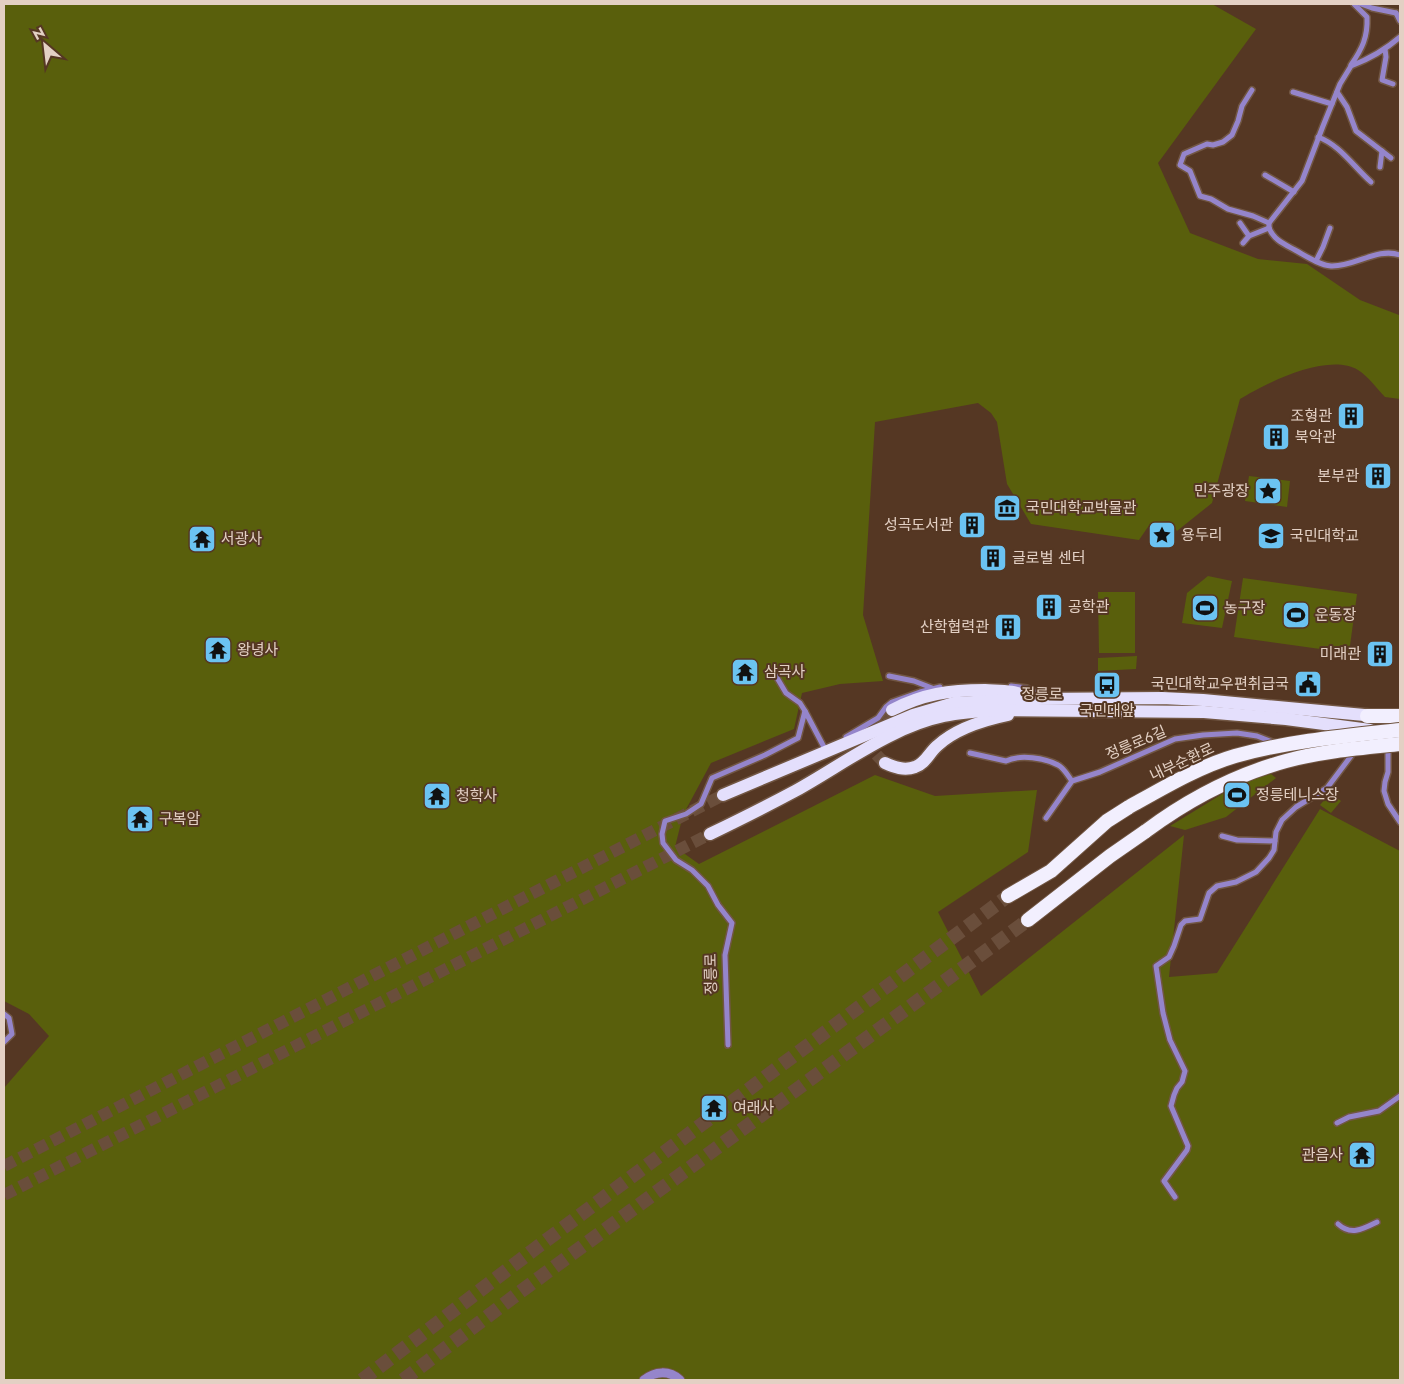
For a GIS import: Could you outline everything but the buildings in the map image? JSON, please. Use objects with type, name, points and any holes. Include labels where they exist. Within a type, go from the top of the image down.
[{"type":"highway","points":[[1367,716],[1400,716]]},
{"type":"highway","name":"내부순환로","points":[[1008,896],[1051,871],[1107,822],[1129,806],[1171,783],[1234,756],[1291,743],[1396,731]]},
{"type":"highway","points":[[1028,920],[1110,856],[1174,810],[1196,797],[1241,776],[1288,760],[1317,754],[1400,744]]},
{"type":"main road","points":[[892,710],[918,698],[956,690],[1014,691],[1034,699]]},
{"type":"main road","name":"정릉로","points":[[722,794],[913,715],[954,703],[1130,697],[1203,700],[1367,716]]},
{"type":"main road","points":[[1067,711],[1082,704],[1126,704],[1132,702],[1130,697]]},
{"type":"main road","name":"정릉로","points":[[710,834],[794,791],[889,737],[917,724],[943,716],[969,712],[1022,710],[1212,712],[1396,731]]},
{"type":"main road","points":[[884,763],[902,768],[914,768],[924,762],[937,746],[950,737],[984,722],[1022,710]]},
{"type":"street","points":[[1243,243],[1249,236],[1269,225],[1302,181],[1337,92],[1364,45],[1367,32],[1366,17],[1354,4]]},
{"type":"street","points":[[1361,4],[1372,8],[1398,11],[1400,21]]},
{"type":"street","points":[[1351,66],[1368,60],[1400,38]]},
{"type":"street","points":[[1385,50],[1386,57],[1382,80],[1393,84]]},
{"type":"street","points":[[1252,90],[1242,106],[1232,135],[1223,142],[1213,145],[1207,144],[1184,154],[1180,165],[1190,171],[1200,196],[1228,209],[1254,216],[1269,225],[1272,235],[1281,242],[1329,266],[1336,266],[1386,253],[1400,255]]},
{"type":"street","points":[[1293,92],[1332,104]]},
{"type":"street","points":[[1337,92],[1347,107],[1356,131],[1391,158]]},
{"type":"street","points":[[1318,137],[1336,147],[1370,182]]},
{"type":"street","points":[[1380,167],[1382,151]]},
{"type":"street","points":[[1265,175],[1294,192]]},
{"type":"street","points":[[1240,223],[1249,236]]},
{"type":"street","points":[[1316,261],[1330,228]]},
{"type":"street","points":[[773,671],[786,693],[800,703],[825,749]]},
{"type":"street","name":"정릉로","points":[[889,676],[921,683],[932,688]]},
{"type":"street","name":"정릉로","points":[[767,777],[825,749],[869,724],[878,718],[892,702],[932,688],[973,685],[1013,686],[1027,688],[1048,699]]},
{"type":"street","name":"정릉로","points":[[728,1045],[725,955],[732,923],[718,905],[708,886],[692,870],[676,860],[667,850],[663,844],[662,834],[665,822],[686,814],[700,804],[712,778],[798,738],[805,711]]},
{"type":"street","points":[[1396,731],[1384,791],[1388,804],[1400,822]]},
{"type":"street","name":"정릉로6길","points":[[1072,781],[1100,772],[1176,739],[1238,733],[1257,736],[1294,748],[1358,740],[1396,731]]},
{"type":"street","points":[[1175,1197],[1164,1181],[1188,1146],[1171,1106],[1177,1088],[1182,1082],[1186,1071],[1170,1040],[1162,1008],[1156,966],[1169,957],[1181,925],[1185,921],[1200,919],[1209,893],[1217,886],[1236,882],[1256,872],[1269,858],[1274,850],[1276,832],[1282,820],[1296,808],[1327,788],[1351,756],[1358,740]]},
{"type":"street","points":[[970,752],[1006,761],[1012,758],[1028,758],[1060,766],[1072,781],[1046,818]]},
{"type":"street","points":[[1222,836],[1238,840],[1275,841]]},
{"type":"street","points":[[4,1014],[9,1018],[12,1034],[4,1042]]},
{"type":"street","points":[[1336,1123],[1349,1117],[1379,1111],[1400,1096]]},
{"type":"street","points":[[1338,1224],[1344,1230],[1356,1231],[1377,1222]]},
{"type":"street","points":[[644,1380],[651,1375],[662,1372],[675,1375],[680,1380]]},
{"type":"green space","points":[[4,4],[1212,4],[1256,29],[1158,163],[1190,233],[1258,259],[1307,264],[1360,300],[1399,315],[1400,399],[1385,397],[1362,373],[1345,365],[1314,367],[1281,378],[1251,392],[1240,399],[1212,503],[1177,531],[1169,521],[1150,524],[1139,540],[1031,524],[1007,484],[997,422],[991,413],[978,403],[875,422],[863,615],[883,681],[840,684],[802,693],[794,729],[711,763],[683,815],[675,847],[699,864],[875,775],[935,796],[1037,790],[1028,852],[938,912],[981,996],[1184,835],[1169,977],[1217,973],[1320,809],[1400,851],[1400,1380],[4,1380],[4,1088],[49,1036],[29,1014],[4,1001]]},
{"type":"green space","name":"민주광장","points":[[1249,476],[1290,481],[1287,507],[1245,501]]},
{"type":"green space","name":"농구장","points":[[1208,576],[1232,581],[1222,628],[1182,623],[1187,593]]},
{"type":"green space","name":"운동장","points":[[1243,578],[1357,594],[1349,653],[1234,637]]},
{"type":"green space","points":[[1098,592],[1135,592],[1135,653],[1099,653]]},
{"type":"green space","points":[[1137,656],[1136,669],[1098,671],[1098,658]]},
{"type":"green space","name":"정릉테니스장","points":[[1271,774],[1276,778],[1226,817],[1185,830],[1170,826],[1240,783]]},
{"type":"green space","points":[[1330,793],[1341,801],[1331,813],[1320,805]]},
{"type":"tunnel","points":[[885,763],[872,748],[870,735],[878,723],[892,710]]},
{"type":"tunnel","points":[[4,1166],[723,795]]},
{"type":"tunnel","points":[[4,1195],[710,834]]},
{"type":"tunnel","points":[[362,1380],[1008,896]]},
{"type":"tunnel","points":[[403,1380],[520,1292],[1028,920]]},
{"type":"place","name":"조형관","points":[[1351,416]]},
{"type":"place","name":"북악관","points":[[1276,437]]},
{"type":"place","name":"본부관","points":[[1378,476]]},
{"type":"place","name":"민주광장","points":[[1268,491]]},
{"type":"place","name":"국민대학교박물관","points":[[1007,508]]},
{"type":"place","name":"성곡도서관","points":[[972,525]]},
{"type":"place","name":"용두리","points":[[1162,535]]},
{"type":"place","name":"국민대학교","points":[[1271,536]]},
{"type":"place","name":"서광사","points":[[202,539]]},
{"type":"place","name":"글로벌 센터","points":[[993,558]]},
{"type":"place","name":"공학관","points":[[1049,607]]},
{"type":"place","name":"농구장","points":[[1205,608]]},
{"type":"place","name":"운동장","points":[[1296,615]]},
{"type":"place","name":"산학협력관","points":[[1008,627]]},
{"type":"place","name":"왕녕사","points":[[218,650]]},
{"type":"place","name":"미래관","points":[[1380,654]]},
{"type":"place","name":"삼곡사","points":[[745,672]]},
{"type":"place","name":"국민대학교우편취급국","points":[[1308,684]]},
{"type":"place","name":"국민대앞","points":[[1107,685]]},
{"type":"place","name":"정릉테니스장","points":[[1237,795]]},
{"type":"place","name":"청학사","points":[[437,796]]},
{"type":"place","name":"구복암","points":[[140,819]]},
{"type":"place","name":"여래사","points":[[714,1108]]},
{"type":"place","name":"관음사","points":[[1362,1155]]}]
